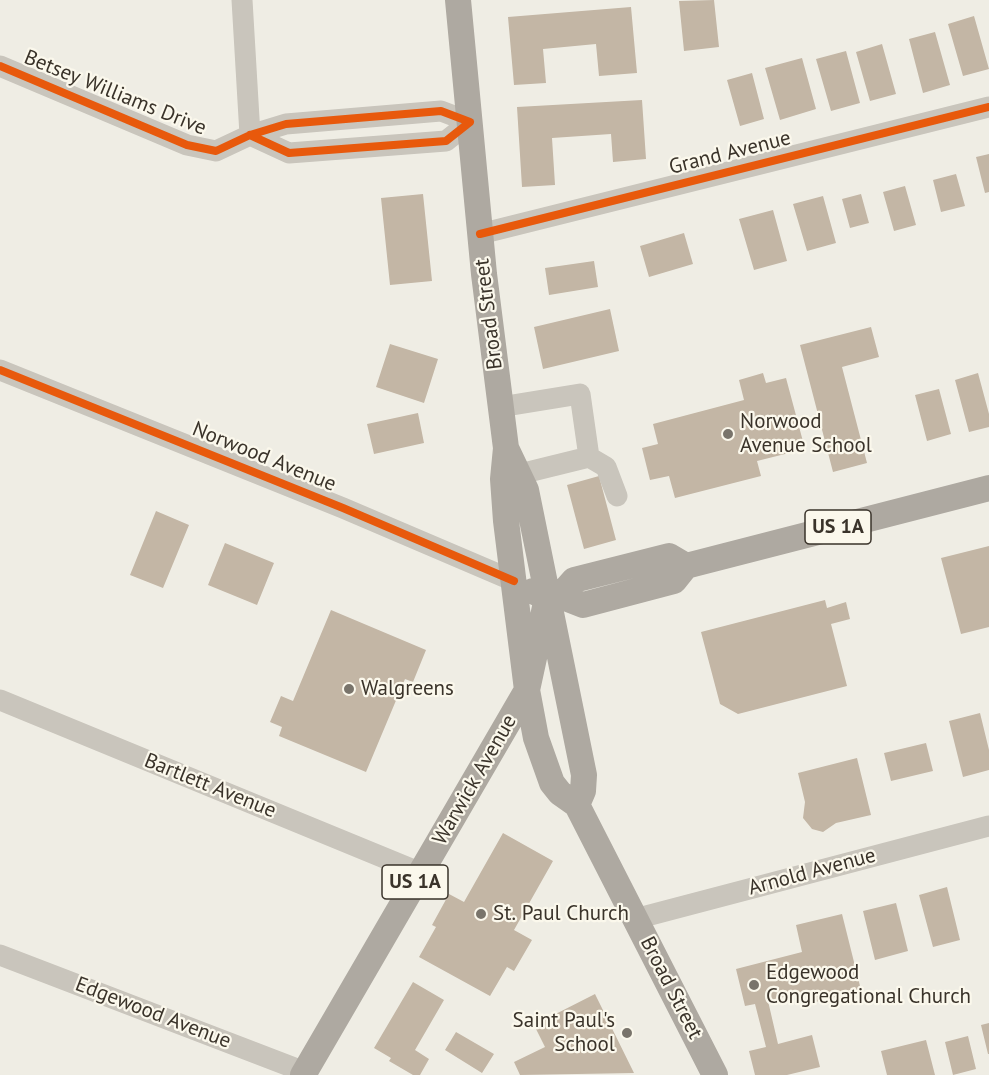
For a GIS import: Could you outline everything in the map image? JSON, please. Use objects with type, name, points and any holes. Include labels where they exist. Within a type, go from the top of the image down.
[{"type":"main road","name":"Broad Street","points":[[458,0],[480,234],[506,448],[503,494],[527,690],[536,738],[547,772],[560,793],[577,805],[715,1075]]},
{"type":"main road","name":"Broad Street","points":[[506,448],[520,474],[553,597],[584,775],[583,790],[577,805]]},
{"type":"main road","name":"US 1A","points":[[553,597],[574,580],[646,561],[669,556],[686,566],[989,488]]},
{"type":"main road","name":"Norwood Avenue","points":[[514,581],[553,597]]},
{"type":"main road","name":"Warwick Avenue","points":[[304,1073],[527,690],[553,597]]},
{"type":"street","points":[[242,0],[250,135],[290,153],[446,141],[470,122]]},
{"type":"street","name":"Betsey Williams Drive","points":[[0,66],[188,145],[216,151],[250,135],[286,124],[441,111],[470,122]]},
{"type":"street","name":"Grand Avenue","points":[[480,234],[989,107]]},
{"type":"street","name":"Norwood Avenue","points":[[0,370],[343,508],[514,581]]},
{"type":"street","points":[[500,407],[580,394],[589,457]]},
{"type":"street","points":[[520,474],[589,457],[606,467],[617,496]]},
{"type":"street","name":"Bartlett Avenue","points":[[0,700],[421,873]]},
{"type":"street","name":"Arnold Avenue","points":[[635,919],[989,826]]},
{"type":"street","name":"Edgewood Avenue","points":[[0,955],[304,1073]]},
{"type":"building","points":[[714,0],[719,47],[684,51],[679,1]]},
{"type":"building","points":[[631,7],[637,73],[599,76],[596,44],[543,49],[546,83],[514,85],[508,17]]},
{"type":"building","points":[[974,16],[989,69],[963,76],[948,24]]},
{"type":"building","points":[[935,32],[950,85],[923,93],[909,39]]},
{"type":"building","points":[[882,44],[896,94],[870,101],[856,52]]},
{"type":"building","points":[[846,51],[860,103],[831,111],[816,59]]},
{"type":"building","points":[[802,58],[816,109],[780,120],[765,68]]},
{"type":"building","points":[[752,73],[764,119],[740,126],[727,80]]},
{"type":"building","points":[[642,100],[646,159],[613,162],[611,134],[552,138],[555,185],[522,187],[517,107]]},
{"type":"building","points":[[989,154],[989,192],[985,193],[976,157]]},
{"type":"building","points":[[956,174],[965,206],[941,212],[933,180]]},
{"type":"building","points":[[905,186],[916,225],[894,231],[883,192]]},
{"type":"building","points":[[423,194],[432,281],[390,285],[381,198]]},
{"type":"building","points":[[861,194],[869,223],[850,228],[842,199]]},
{"type":"building","points":[[823,196],[836,243],[807,251],[793,204]]},
{"type":"building","points":[[773,210],[787,261],[754,270],[739,219]]},
{"type":"building","points":[[684,233],[693,264],[649,277],[640,246]]},
{"type":"building","points":[[594,261],[598,287],[549,295],[545,268]]},
{"type":"building","points":[[610,309],[619,351],[543,369],[534,327]]},
{"type":"building","points":[[871,327],[879,357],[842,367],[867,463],[833,472],[800,345]]},
{"type":"building","points":[[390,344],[438,359],[424,403],[376,387]]},
{"type":"building","name":"Norwood Avenue School","points":[[763,373],[766,383],[786,378],[805,449],[757,461],[761,476],[675,498],[669,476],[650,480],[642,448],[658,444],[653,424],[744,400],[739,380]]},
{"type":"building","points":[[978,373],[989,414],[989,427],[969,432],[955,380]]},
{"type":"building","points":[[939,389],[951,434],[927,441],[915,395]]},
{"type":"building","points":[[418,413],[424,443],[374,454],[367,424]]},
{"type":"building","points":[[599,476],[616,540],[584,549],[567,485]]},
{"type":"building","points":[[156,511],[189,525],[163,588],[130,575]]},
{"type":"building","points":[[225,543],[274,563],[257,605],[208,585]]},
{"type":"building","points":[[989,546],[989,627],[961,634],[941,558]]},
{"type":"building","points":[[825,600],[827,608],[846,602],[850,619],[831,624],[847,686],[738,714],[720,704],[701,632]]},
{"type":"building","name":"Walgreens","points":[[331,610],[426,650],[413,682],[405,679],[366,772],[279,736],[282,727],[270,722],[281,696],[293,701]]},
{"type":"building","points":[[980,713],[989,750],[989,770],[963,777],[949,721]]},
{"type":"building","points":[[926,743],[933,771],[891,781],[884,753]]},
{"type":"building","points":[[857,758],[871,815],[836,823],[823,832],[812,829],[803,818],[805,802],[798,773]]},
{"type":"building","name":"St. Paul Church","points":[[503,833],[553,861],[514,930],[532,940],[514,971],[507,967],[490,996],[419,957],[436,927],[432,925],[449,894],[464,902]]},
{"type":"building","points":[[947,887],[960,940],[933,947],[919,895]]},
{"type":"building","points":[[896,903],[908,951],[875,960],[863,911]]},
{"type":"building","points":[[842,914],[861,990],[853,992],[856,1003],[846,1005],[844,995],[815,1002],[812,990],[768,1001],[778,1044],[812,1035],[820,1067],[787,1075],[755,1075],[749,1051],[766,1047],[755,1004],[745,1006],[736,969],[802,952],[796,925]]},
{"type":"building","points":[[413,982],[444,1000],[415,1050],[429,1059],[420,1075],[413,1075],[389,1061],[391,1058],[374,1048]]},
{"type":"building","points":[[595,994],[634,1073],[520,1075],[514,1062],[545,1047],[534,1025]]},
{"type":"building","points":[[989,1023],[989,1054],[988,1054],[981,1025]]},
{"type":"building","points":[[456,1032],[494,1054],[482,1073],[445,1050]]},
{"type":"building","points":[[968,1036],[976,1069],[953,1075],[945,1042]]},
{"type":"building","points":[[926,1040],[935,1075],[887,1075],[881,1051]]},
{"type":"cycle path","points":[[0,66],[187,145],[216,151],[250,135],[286,124],[441,111],[470,122],[446,141],[289,153],[250,135]]},
{"type":"cycle path","points":[[480,234],[989,107]]},
{"type":"cycle path","points":[[0,370],[343,508],[514,581]]},
{"type":"place","name":"Norwood Avenue School","points":[[728,434]]},
{"type":"place","name":"Walgreens","points":[[349,689]]},
{"type":"place","name":"St. Paul Church","points":[[481,914]]},
{"type":"place","name":"Edgewood Congregational Church","points":[[754,985]]},
{"type":"place","name":"Saint Paul's School","points":[[627,1033]]}]
